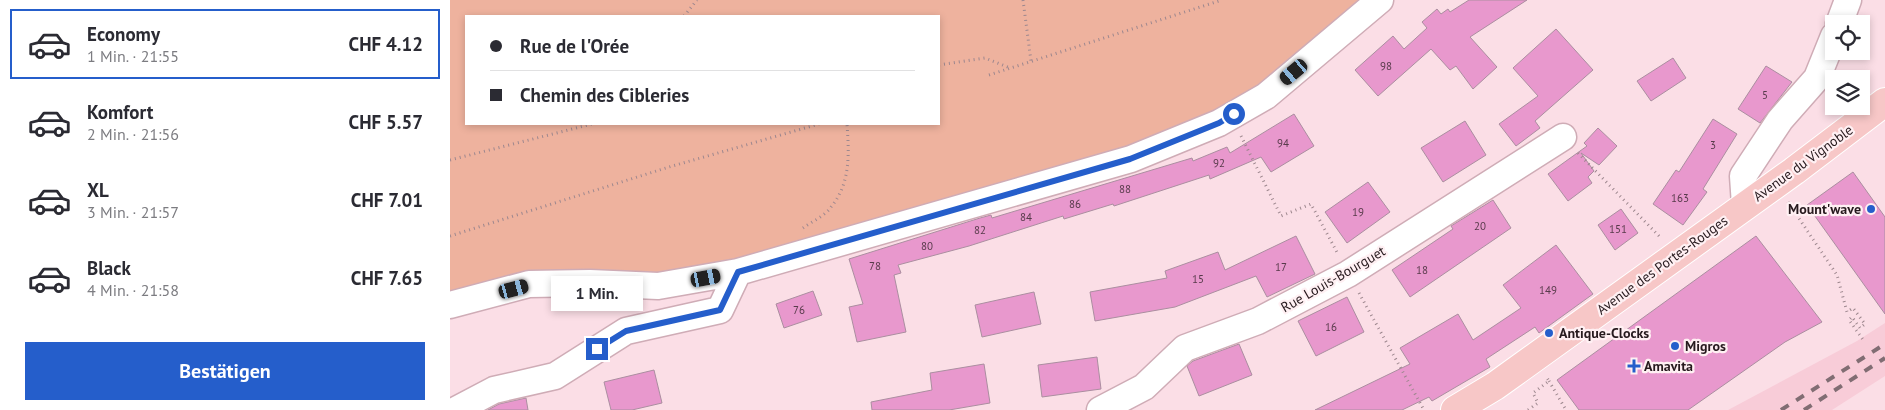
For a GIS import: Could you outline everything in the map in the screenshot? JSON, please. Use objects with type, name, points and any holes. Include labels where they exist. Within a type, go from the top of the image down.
[{"type":"main road","name":"Avenue du Vignoble","points":[[1745,205],[1794,171],[1885,102]]},
{"type":"main road","name":"Avenue des Portes-Rouges","points":[[1455,410],[1495,386],[1745,205]]},
{"type":"street","points":[[450,306],[529,284],[590,283],[658,286],[738,272],[1130,159],[1219,123],[1266,96],[1380,0]]},
{"type":"street","points":[[1842,15],[1848,0]]},
{"type":"street","points":[[1745,205],[1743,176],[1780,120],[1817,78],[1825,58]]},
{"type":"street","name":"Rue Louis-Bourguet","points":[[1100,410],[1144,387],[1185,348],[1258,321],[1348,274],[1563,137]]},
{"type":"street","points":[[456,410],[494,390],[555,376],[626,331],[720,310],[738,272]]},
{"type":"path","points":[[685,15],[696,0]]},
{"type":"path","points":[[1023,0],[1031,62]]},
{"type":"path","points":[[989,75],[1222,0]]},
{"type":"path","points":[[940,65],[985,58],[1010,68]]},
{"type":"path","points":[[450,160],[588,125]]},
{"type":"path","points":[[450,236],[669,167],[816,125]]},
{"type":"path","points":[[799,231],[831,208],[845,182],[849,152],[847,125]]},
{"type":"path","points":[[1563,137],[1666,244]]},
{"type":"path","points":[[1785,198],[1837,275],[1847,312],[1853,308],[1865,324],[1860,328],[1852,316],[1849,320],[1864,341]]},
{"type":"path","points":[[1544,373],[1566,410]]},
{"type":"path","points":[[1528,410],[1538,403],[1533,393],[1549,381]]},
{"type":"shaded area","points":[[450,0],[1380,0],[1219,123],[738,272],[590,283],[450,305]]},
{"type":"shaded area","points":[[1885,323],[1885,376],[1832,410],[1728,410],[1857,341]]},
{"type":"building","points":[[1469,0],[1527,0],[1470,37],[1497,67],[1473,89],[1456,66],[1450,70],[1431,49],[1378,96],[1355,70],[1393,36],[1404,49],[1427,28],[1422,22],[1437,9],[1441,14],[1448,9],[1450,12]]},
{"type":"building","points":[[1556,29],[1593,70],[1535,121],[1540,128],[1516,146],[1499,124],[1538,96],[1513,68]]},
{"type":"building","points":[[1673,58],[1686,78],[1651,101],[1637,81]]},
{"type":"building","points":[[1766,66],[1792,82],[1760,123],[1738,109]]},
{"type":"building","points":[[1294,114],[1314,146],[1271,172],[1261,157],[1210,179],[1209,175],[1114,206],[1113,204],[1064,219],[1063,216],[969,246],[898,265],[901,273],[894,275],[906,332],[857,342],[849,307],[863,304],[849,259],[980,218],[991,215],[992,218],[1192,158],[1193,161],[1227,147],[1230,153]]},
{"type":"building","points":[[1713,119],[1737,134],[1703,189],[1707,192],[1683,225],[1653,204],[1676,170],[1679,172]]},
{"type":"building","points":[[1465,121],[1486,155],[1443,182],[1421,148]]},
{"type":"building","points":[[1598,128],[1617,146],[1599,165],[1581,153],[1594,171],[1588,177],[1592,183],[1568,201],[1548,174],[1587,146],[1584,143]]},
{"type":"building","points":[[1853,172],[1885,217],[1885,314],[1807,205]]},
{"type":"building","points":[[1368,182],[1390,212],[1347,243],[1325,212]]},
{"type":"building","points":[[1493,200],[1511,228],[1410,297],[1392,270],[1453,229],[1451,226]]},
{"type":"building","points":[[1621,209],[1638,233],[1615,250],[1598,225]]},
{"type":"building","points":[[1296,236],[1315,274],[1267,297],[1256,276],[1175,307],[1095,321],[1090,292],[1167,278],[1165,271],[1218,252],[1225,270]]},
{"type":"building","points":[[1756,236],[1822,322],[1785,342],[1688,410],[1579,410],[1557,380]]},
{"type":"building","points":[[1556,245],[1593,294],[1539,333],[1535,327],[1486,359],[1490,367],[1432,401],[1429,397],[1402,410],[1315,410],[1410,364],[1400,348],[1458,314],[1473,340],[1521,308],[1503,285]]},
{"type":"building","points":[[813,291],[822,315],[784,328],[776,304]]},
{"type":"building","points":[[1034,292],[1041,324],[982,337],[975,305]]},
{"type":"building","points":[[1347,297],[1364,332],[1316,356],[1298,321]]},
{"type":"building","points":[[1239,344],[1252,375],[1199,396],[1187,366],[1193,361]]},
{"type":"building","points":[[1097,357],[1101,389],[1042,397],[1038,365]]},
{"type":"building","points":[[984,364],[990,403],[949,410],[872,410],[871,402],[932,390],[930,373]]},
{"type":"building","points":[[654,370],[662,403],[632,410],[611,410],[604,382]]},
{"type":"building","points":[[526,398],[528,410],[488,410],[499,404]]},
{"type":"railway","points":[[1781,410],[1885,344]]},
{"type":"railway","points":[[1804,410],[1885,358]]},
{"type":"place","name":"Mount'wave","points":[[1871,209]]},
{"type":"place","name":"Antique-Clocks","points":[[1549,333]]},
{"type":"place","name":"Migros","points":[[1675,346]]},
{"type":"place","name":"Amavita","points":[[1634,366]]},
{"type":"route","points":[[597,349],[626,331],[720,310],[738,272],[1130,159],[1219,123],[1234,114]]}]
